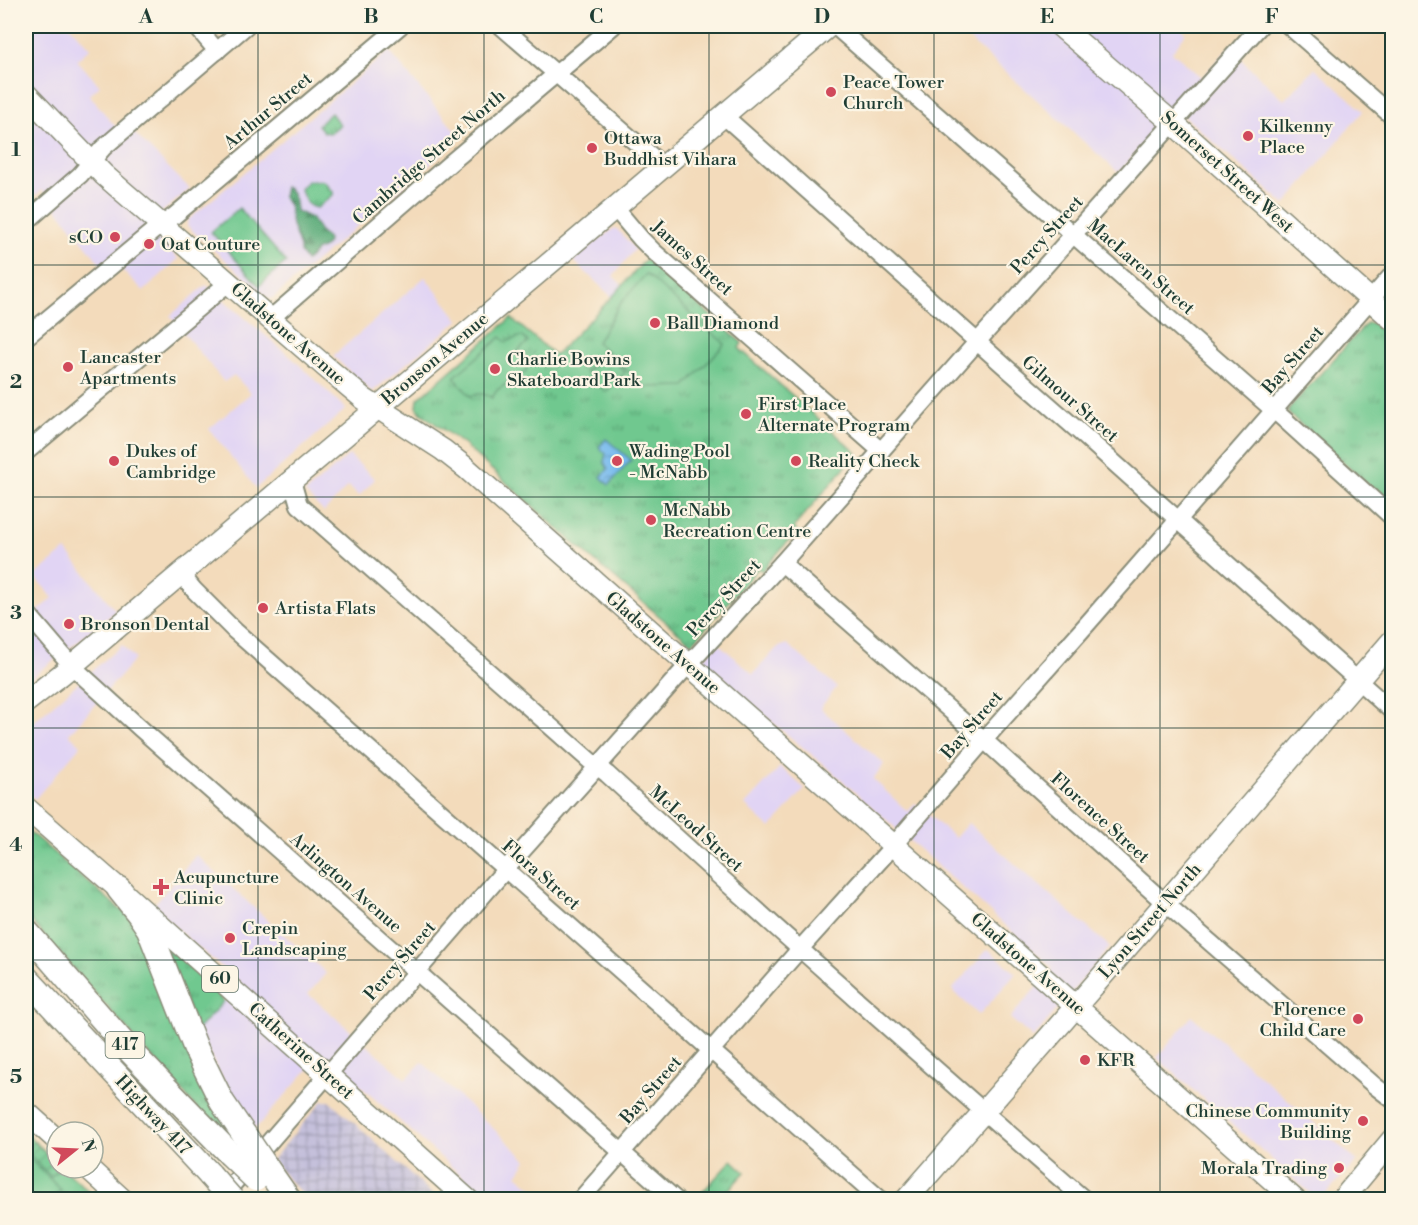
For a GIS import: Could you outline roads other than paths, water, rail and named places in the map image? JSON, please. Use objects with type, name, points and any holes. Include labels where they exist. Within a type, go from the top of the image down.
[{"type":"highway","points":[[119,889],[149,929],[201,1060],[222,1102],[237,1145]]},
{"type":"highway","name":"417","points":[[26,931],[131,1052],[237,1145],[261,1173],[277,1200]]},
{"type":"highway","name":"Highway 417","points":[[26,978],[232,1200]]},
{"type":"highway","points":[[261,1173],[289,1200]]},
{"type":"main road","name":"Bronson Avenue","points":[[26,708],[33,697],[829,26]]},
{"type":"main road","name":"Somerset Street West","points":[[1059,26],[1173,123],[1392,319]]},
{"type":"main road","name":"Gladstone Avenue","points":[[26,94],[91,162],[270,320],[377,408],[458,462],[1295,1200]]},
{"type":"main road","name":"Lyon Street North","points":[[906,1200],[1392,641]]},
{"type":"main road","name":"Catherine Street","points":[[26,808],[468,1200]]},
{"type":"main road","points":[[26,1112],[45,1129]]},
{"type":"main road","points":[[1342,1200],[1392,1140]]},
{"type":"main road","points":[[101,1180],[123,1200]]},
{"type":"street","points":[[196,26],[217,51]]},
{"type":"street","points":[[26,222],[80,175],[103,148],[246,26]]},
{"type":"street","name":"Arthur Street","points":[[26,337],[400,26]]},
{"type":"street","points":[[501,26],[663,166]]},
{"type":"street","name":"Cambridge Street North","points":[[270,320],[448,165],[613,26]]},
{"type":"street","name":"MacLaren Street","points":[[835,26],[1274,410],[1392,517]]},
{"type":"street","name":"Percy Street","points":[[219,1200],[324,1072],[417,972],[505,870],[1260,26]]},
{"type":"street","points":[[1289,26],[1392,116]]},
{"type":"street","name":"Gilmour Street","points":[[723,115],[1392,711]]},
{"type":"street","name":"James Street","points":[[615,208],[653,251],[881,451]]},
{"type":"street","name":"Bay Street","points":[[580,1200],[1392,275]]},
{"type":"street","points":[[26,452],[228,283]]},
{"type":"street","name":"McLeod Street","points":[[292,481],[299,505],[1085,1200]]},
{"type":"street","name":"Florence Street","points":[[782,563],[1165,903],[1392,1099]]},
{"type":"street","name":"Flora Street","points":[[181,574],[235,631],[881,1200]]},
{"type":"street","name":"Arlington Avenue","points":[[26,612],[72,666],[140,728],[676,1200]]},
{"type":"water","name":"Wading Pool - McNabb","points":[[606,439],[631,460],[609,485],[601,477],[608,469],[604,462],[606,454],[599,447]]},
{"type":"place","name":"Peace Tower Church","points":[[831,92]]},
{"type":"place","name":"Kilkenny Place","points":[[1248,136]]},
{"type":"place","name":"Ottawa Buddhist Vihara","points":[[592,148]]},
{"type":"place","name":"sCO","points":[[115,237]]},
{"type":"place","name":"Oat Couture","points":[[149,244]]},
{"type":"place","name":"Ball Diamond","points":[[655,323]]},
{"type":"place","name":"Lancaster Apartments","points":[[68,367]]},
{"type":"place","name":"Charlie Bowins Skateboard Park","points":[[495,369]]},
{"type":"place","name":"First Place Alternate Program","points":[[746,414]]},
{"type":"place","name":"Dukes of Cambridge","points":[[114,461]]},
{"type":"place","name":"Wading Pool - McNabb","points":[[617,461]]},
{"type":"place","name":"Reality Check","points":[[796,461]]},
{"type":"place","name":"McNabb Recreation Centre","points":[[651,520]]},
{"type":"place","name":"Artista Flats","points":[[263,608]]},
{"type":"place","name":"Bronson Dental","points":[[69,624]]},
{"type":"place","name":"Acupuncture Clinic","points":[[161,887]]},
{"type":"place","name":"Crepin Landscaping","points":[[230,938]]},
{"type":"place","name":"Florence Child Care","points":[[1358,1019]]},
{"type":"place","name":"KFR","points":[[1085,1060]]},
{"type":"place","name":"Chinese Community Building","points":[[1363,1121]]},
{"type":"place","name":"Morala Trading","points":[[1339,1168]]}]
